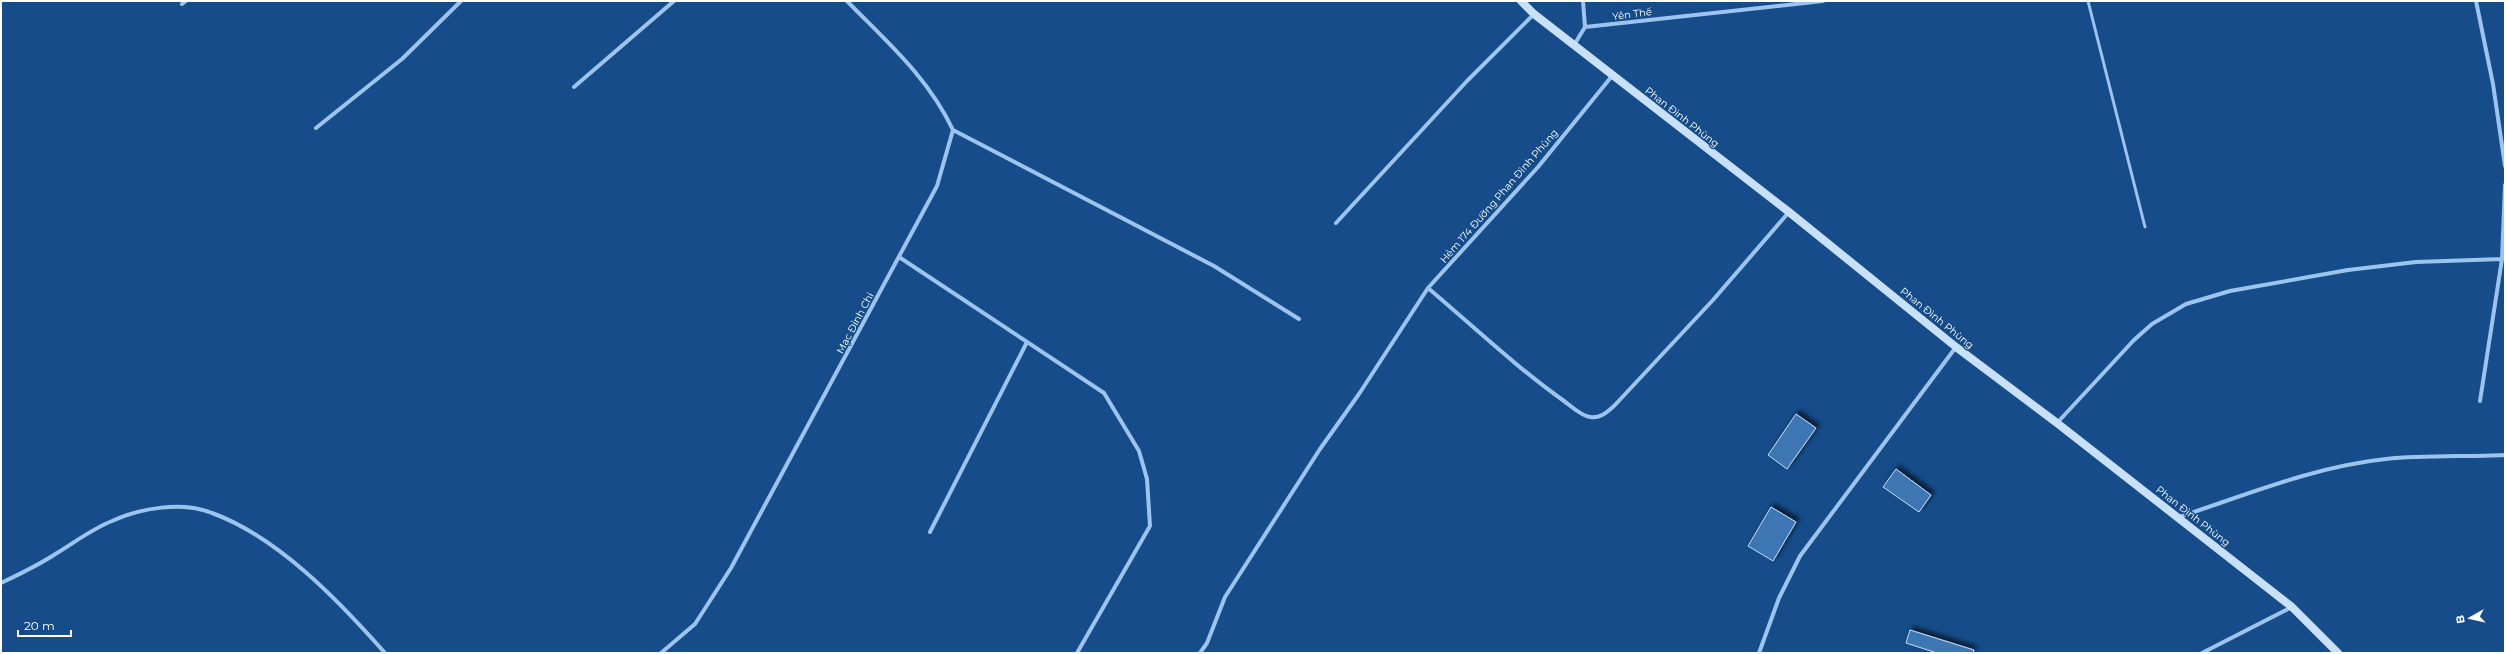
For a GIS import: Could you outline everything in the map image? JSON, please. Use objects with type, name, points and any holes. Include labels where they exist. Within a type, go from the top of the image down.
[{"type":"street","points":[[316,128],[402,59],[461,1]]},
{"type":"street","points":[[574,87],[674,1]]},
{"type":"street","points":[[847,1],[919,74],[940,103],[953,130],[1214,266],[1299,319]]},
{"type":"street","name":"Phan Đình Phùng","points":[[1521,1],[1534,14],[1574,46],[1789,212],[1956,347],[2058,423],[2292,607],[2338,653]]},
{"type":"street","points":[[1574,46],[1585,28],[1583,1]]},
{"type":"street","name":"Yên Thế","points":[[1585,28],[1798,2],[1823,1]]},
{"type":"street","points":[[2476,1],[2493,84],[2505,166]]},
{"type":"street","points":[[1336,223],[1457,92],[1534,14]]},
{"type":"street","name":"Hẻm 174 Đường Phan Đình Phùng","points":[[1200,653],[1207,643],[1225,597],[1320,449],[1359,394],[1428,288],[1538,167],[1612,76]]},
{"type":"street","name":"Mạc Đỉnh Chi","points":[[661,653],[695,624],[731,568],[937,186],[953,130]]},
{"type":"street","points":[[2480,401],[2502,259],[2505,185]]},
{"type":"street","points":[[1428,288],[1540,384],[1581,413],[1589,417],[1598,416],[1605,414],[1614,406],[1708,306],[1789,212]]},
{"type":"street","points":[[899,257],[1104,393],[1139,451],[1147,479],[1150,526],[1077,653]]},
{"type":"street","points":[[2058,423],[2134,340],[2152,324],[2186,304],[2230,291],[2348,270],[2416,262],[2502,259]]},
{"type":"street","points":[[930,532],[1027,342]]},
{"type":"street","points":[[1759,653],[1779,598],[1800,556],[1956,347]]},
{"type":"street","points":[[2179,517],[2254,492],[2350,465],[2419,456],[2505,455]]},
{"type":"street","points":[[1,583],[57,554],[105,524],[135,512],[186,508],[211,512],[239,525],[300,568],[333,598],[385,653]]},
{"type":"street","points":[[2202,653],[2292,607]]},
{"type":"lane","points":[[2088,1],[2145,227]]},
{"type":"building","points":[[1796,414],[1816,428],[1787,469],[1768,455]]},
{"type":"building","points":[[1896,469],[1931,495],[1919,512],[1883,487]]},
{"type":"building","points":[[1771,507],[1796,522],[1773,561],[1748,546]]},
{"type":"building","points":[[1910,630],[1974,650],[1973,653],[1937,653],[1906,643]]}]
